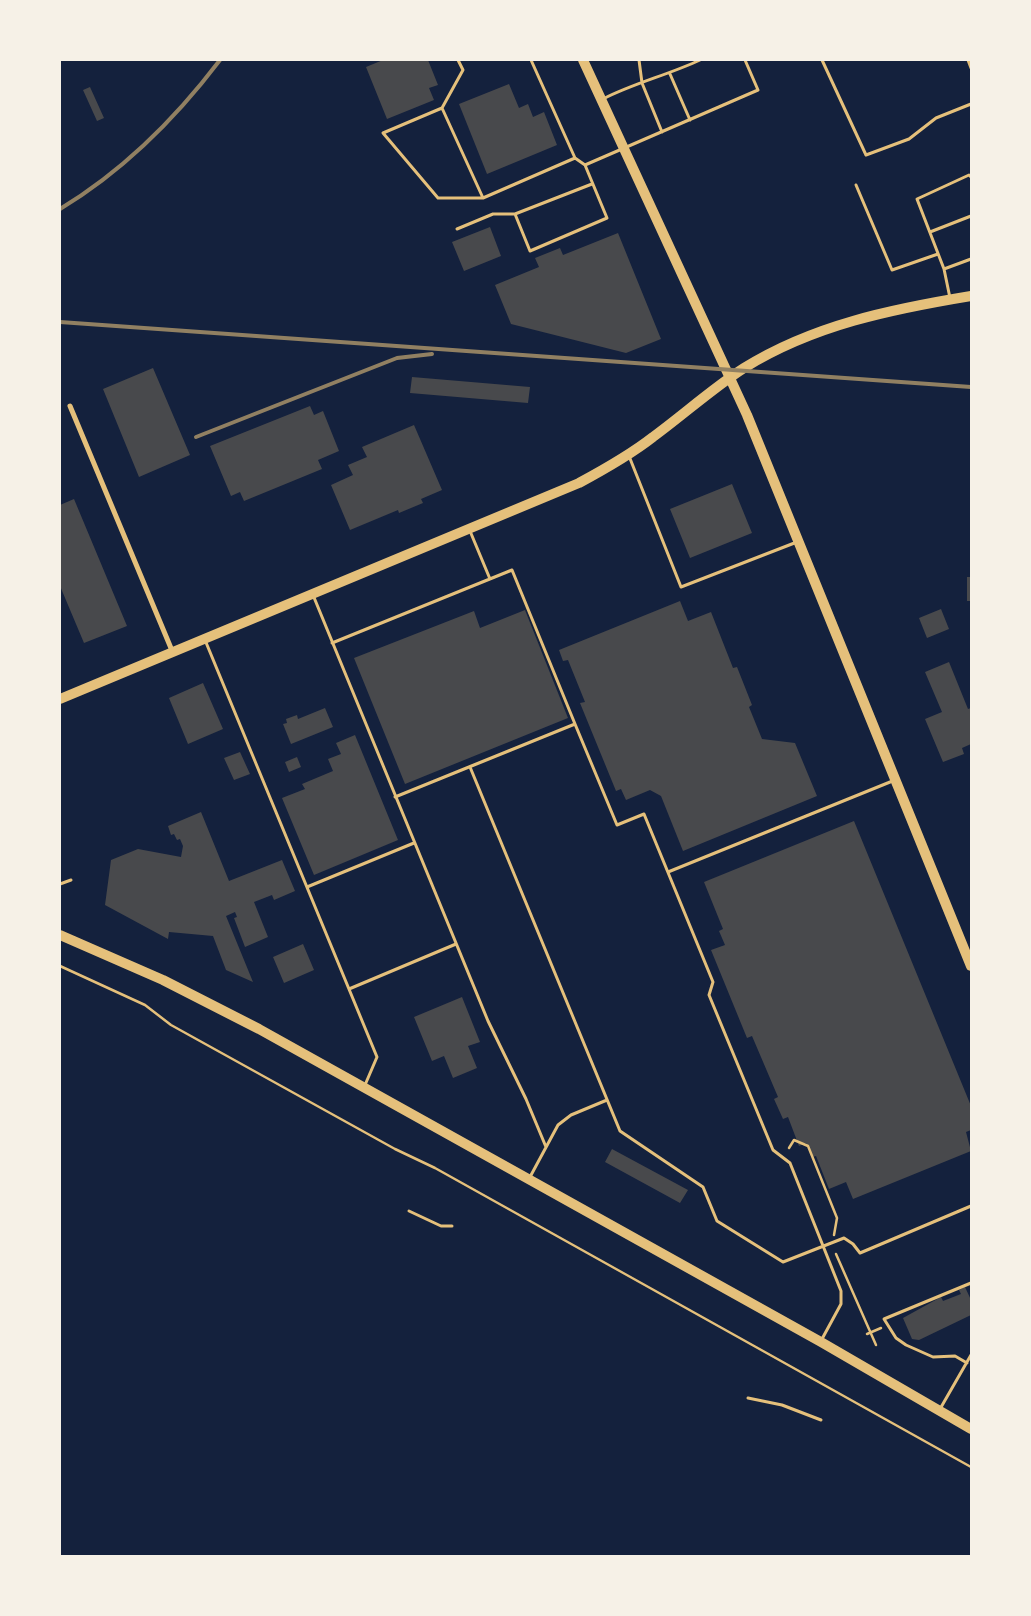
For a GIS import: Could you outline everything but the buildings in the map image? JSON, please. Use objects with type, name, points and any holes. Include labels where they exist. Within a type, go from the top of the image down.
[{"type":"main road","points":[[583,60],[731,379],[799,541],[971,966]]},
{"type":"main road","points":[[60,699],[579,484],[628,455],[742,370],[801,339],[844,323],[891,310],[971,296]]},
{"type":"main road","points":[[60,935],[172,984],[364,1086],[821,1342],[971,1429]]},
{"type":"street","points":[[70,406],[173,653]]},
{"type":"lane","points":[[458,60],[462,70],[442,108],[383,133],[438,198],[484,198],[575,158]]},
{"type":"lane","points":[[515,214],[530,251],[606,218],[585,165],[575,158],[531,60]]},
{"type":"lane","points":[[639,60],[642,83],[662,132]]},
{"type":"lane","points":[[601,100],[620,90],[670,74],[700,60]]},
{"type":"lane","points":[[585,165],[758,90],[745,60]]},
{"type":"lane","points":[[822,60],[866,155],[909,139],[936,118],[971,104]]},
{"type":"lane","points":[[968,60],[971,68]]},
{"type":"lane","points":[[670,74],[690,120]]},
{"type":"lane","points":[[442,108],[484,198]]},
{"type":"lane","points":[[950,299],[944,269],[917,199],[969,175],[971,177]]},
{"type":"lane","points":[[457,230],[493,214],[515,214],[592,184]]},
{"type":"lane","points":[[856,185],[892,270],[938,254]]},
{"type":"lane","points":[[930,232],[971,216]]},
{"type":"lane","points":[[944,269],[971,259]]},
{"type":"lane","points":[[628,455],[681,587],[799,541]]},
{"type":"lane","points":[[469,529],[490,579]]},
{"type":"lane","points":[[332,643],[512,570],[617,825],[644,814],[713,982],[709,995],[773,1150],[790,1163],[824,1246],[841,1291],[841,1304],[821,1342]]},
{"type":"lane","points":[[312,595],[488,1022],[526,1099],[546,1147]]},
{"type":"lane","points":[[205,640],[377,1057],[364,1086]]},
{"type":"lane","points":[[395,797],[575,724]]},
{"type":"lane","points":[[470,767],[620,1131],[703,1187],[716,1221],[783,1262],[844,1238],[853,1244],[860,1253],[971,1206]]},
{"type":"lane","points":[[668,872],[896,780]]},
{"type":"lane","points":[[307,887],[414,843]]},
{"type":"lane","points":[[60,884],[71,880]]},
{"type":"lane","points":[[349,989],[456,944]]},
{"type":"lane","points":[[528,1179],[558,1125],[571,1115],[607,1100]]},
{"type":"lane","points":[[409,1210],[441,1226],[452,1226]]},
{"type":"lane","points":[[966,1363],[955,1356],[933,1357],[906,1345],[896,1338],[884,1319],[971,1283]]},
{"type":"lane","points":[[939,1411],[971,1355]]},
{"type":"lane","points":[[748,1398],[782,1405],[822,1420]]},
{"type":"path","points":[[60,966],[145,1005],[171,1025],[395,1149],[435,1168],[971,1467]]},
{"type":"path","points":[[788,1148],[794,1140],[808,1146],[837,1218],[834,1236]]},
{"type":"path","points":[[836,1254],[869,1334],[876,1345]]},
{"type":"path","points":[[869,1334],[881,1328]]},
{"type":"railway","points":[[60,209],[105,178],[147,142],[167,123],[220,60]]},
{"type":"railway","points":[[60,322],[971,387]]},
{"type":"railway","points":[[196,437],[397,358],[432,354]]}]
